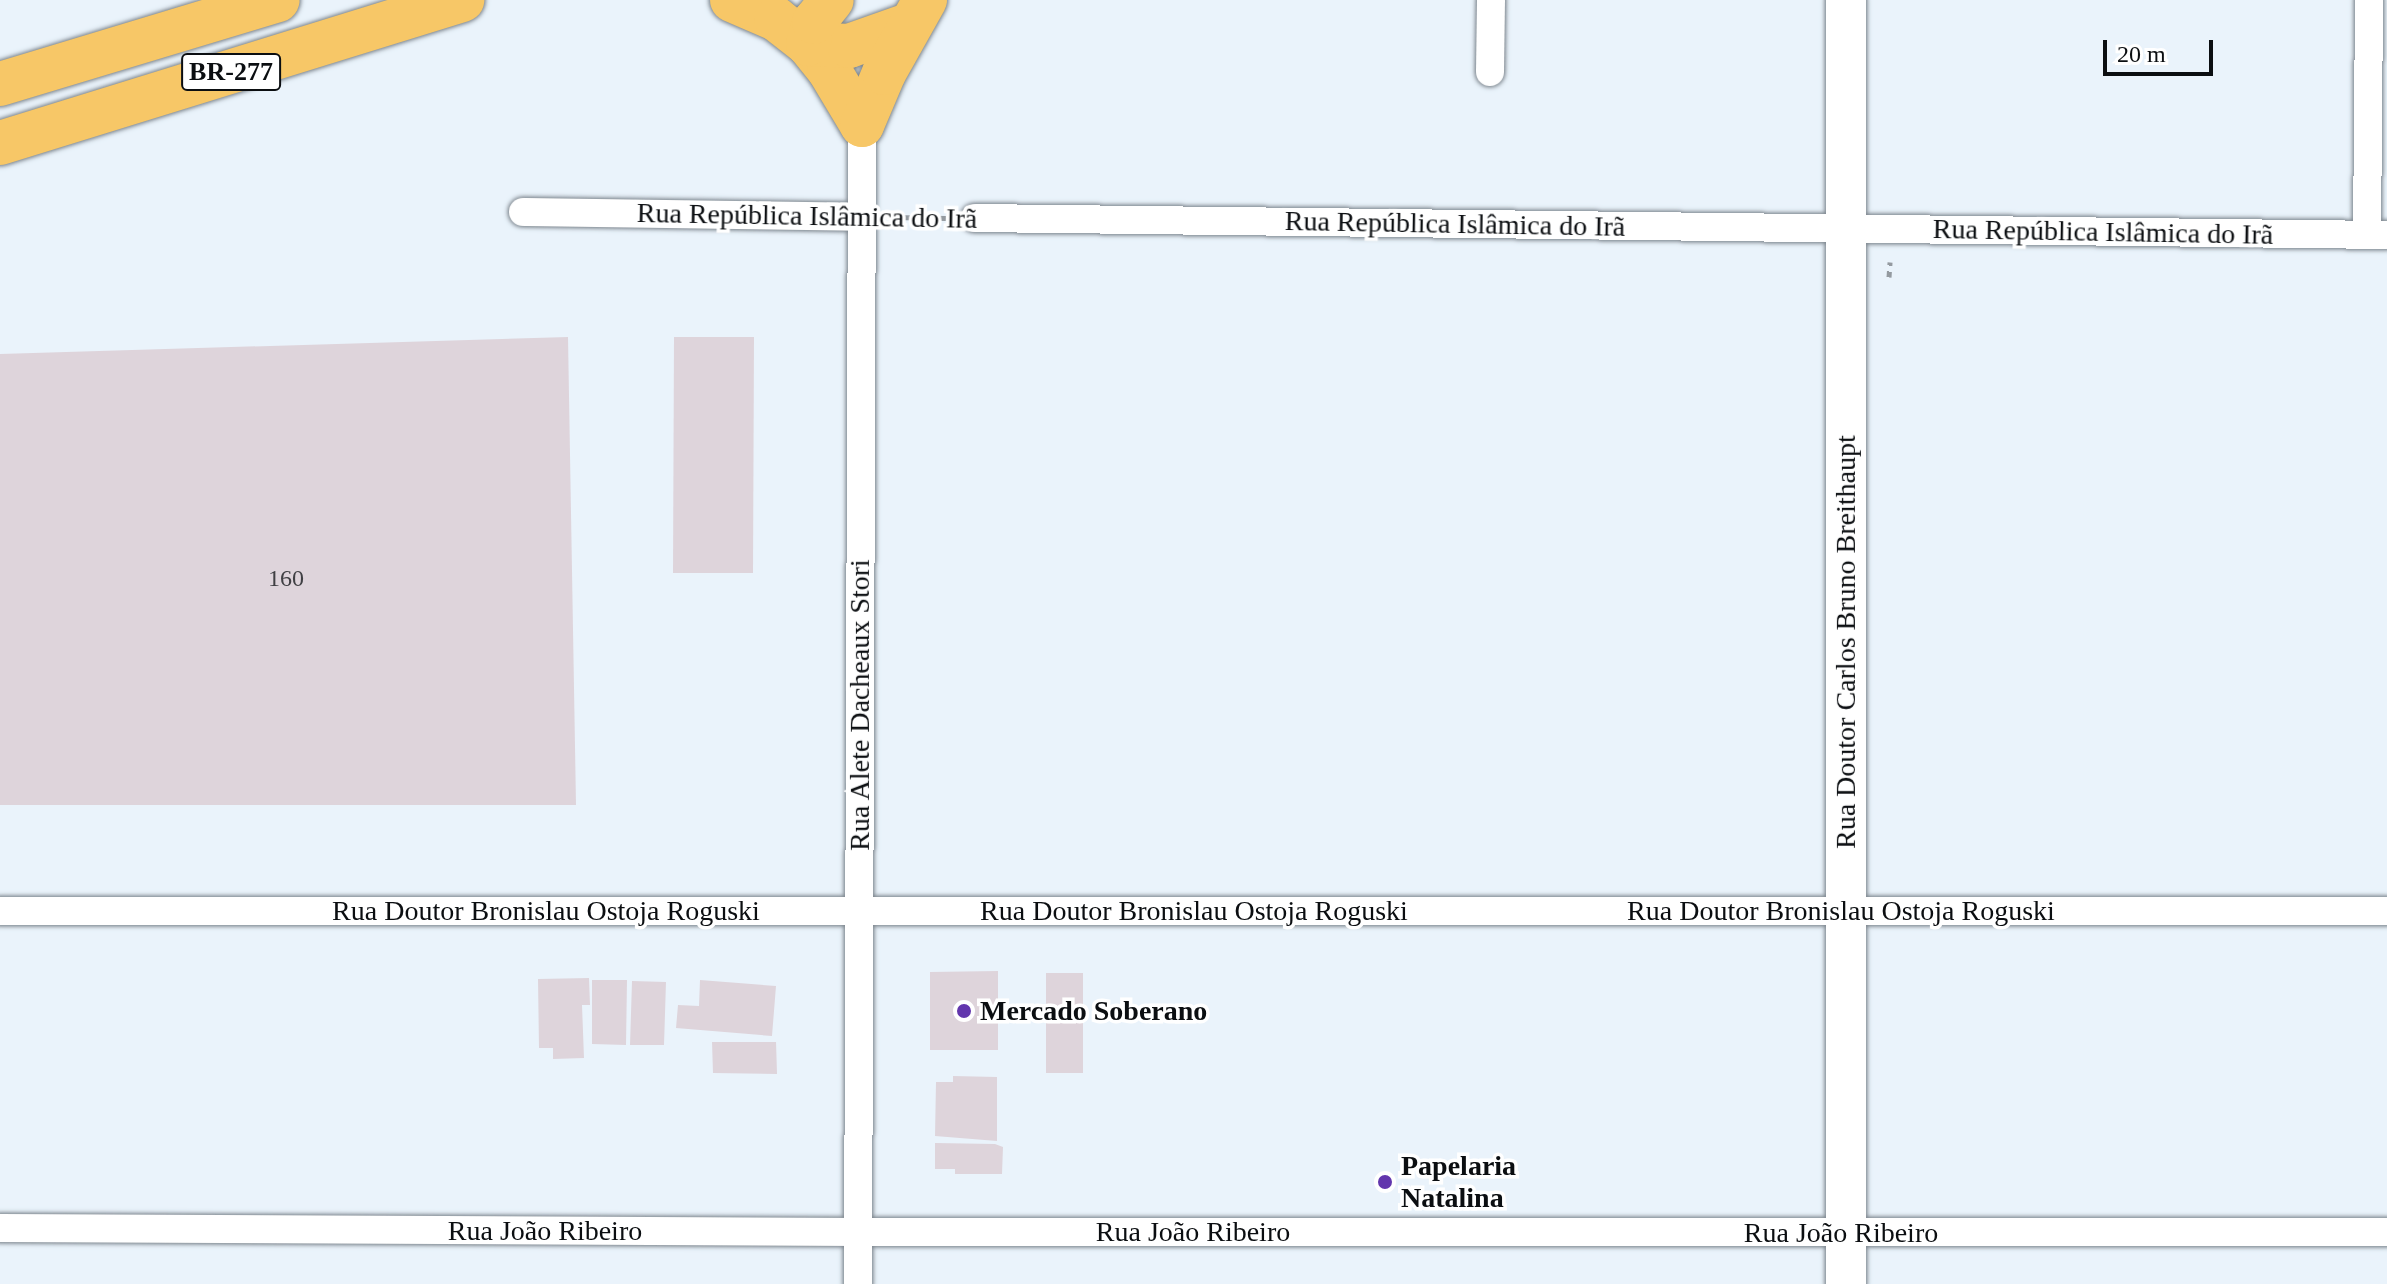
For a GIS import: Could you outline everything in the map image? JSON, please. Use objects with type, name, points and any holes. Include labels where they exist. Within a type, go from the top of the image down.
[{"type":"highway","name":"BR-277","points":[[0,84],[278,0]]},
{"type":"highway","name":"BR-277","points":[[0,143],[462,0]]},
{"type":"highway","points":[[732,0],[776,19],[808,44],[837,82],[862,125]]},
{"type":"highway","points":[[808,44],[814,22],[832,0]]},
{"type":"highway","points":[[808,44],[849,46],[917,12]]},
{"type":"highway","points":[[862,125],[917,12]]},
{"type":"main road","name":"Rua Doutor Carlos Bruno Breithaupt","points":[[1846,0],[1846,1284]]},
{"type":"street","points":[[1490,72],[1491,0]]},
{"type":"street","points":[[2369,0],[2377,235]]},
{"type":"street","name":"Rua Alete Dacheaux Stori","points":[[858,1284],[862,125]]},
{"type":"street","name":"Rua República Islâmica do Irã","points":[[523,212],[862,217]]},
{"type":"street","name":"Rua República Islâmica do Irã","points":[[975,218],[2377,235]]},
{"type":"street","name":"Rua Doutor Bronislau Ostoja Roguski","points":[[0,911],[2387,911]]},
{"type":"street","name":"Rua João Ribeiro","points":[[0,1228],[858,1232],[2387,1232]]},
{"type":"path","name":"Rua República Islâmica do Irã","points":[[862,217],[975,218]]},
{"type":"building","points":[[568,337],[576,805],[0,805],[0,354]]},
{"type":"building","points":[[674,337],[754,337],[753,573],[673,573]]},
{"type":"building","name":"Mercado Soberano","points":[[998,971],[998,1050],[930,1050],[930,972]]},
{"type":"building","points":[[1046,973],[1083,973],[1083,1073],[1046,1073]]},
{"type":"building","points":[[589,978],[590,1005],[582,1005],[584,1058],[553,1059],[553,1048],[539,1048],[538,979]]},
{"type":"building","points":[[592,980],[627,980],[626,1045],[592,1044]]},
{"type":"building","points":[[700,980],[776,986],[772,1036],[676,1028],[678,1005],[699,1006]]},
{"type":"building","points":[[632,981],[666,982],[664,1045],[630,1045]]},
{"type":"building","points":[[712,1042],[776,1042],[777,1074],[713,1073]]},
{"type":"building","points":[[953,1076],[997,1077],[997,1141],[935,1136],[936,1082],[953,1082]]},
{"type":"building","points":[[935,1143],[995,1144],[1003,1147],[1002,1174],[955,1174],[955,1169],[935,1169]]},
{"type":"place","name":"Mercado Soberano","points":[[964,1011]]},
{"type":"place","name":"Papelaria Natalina","points":[[1385,1182]]}]
